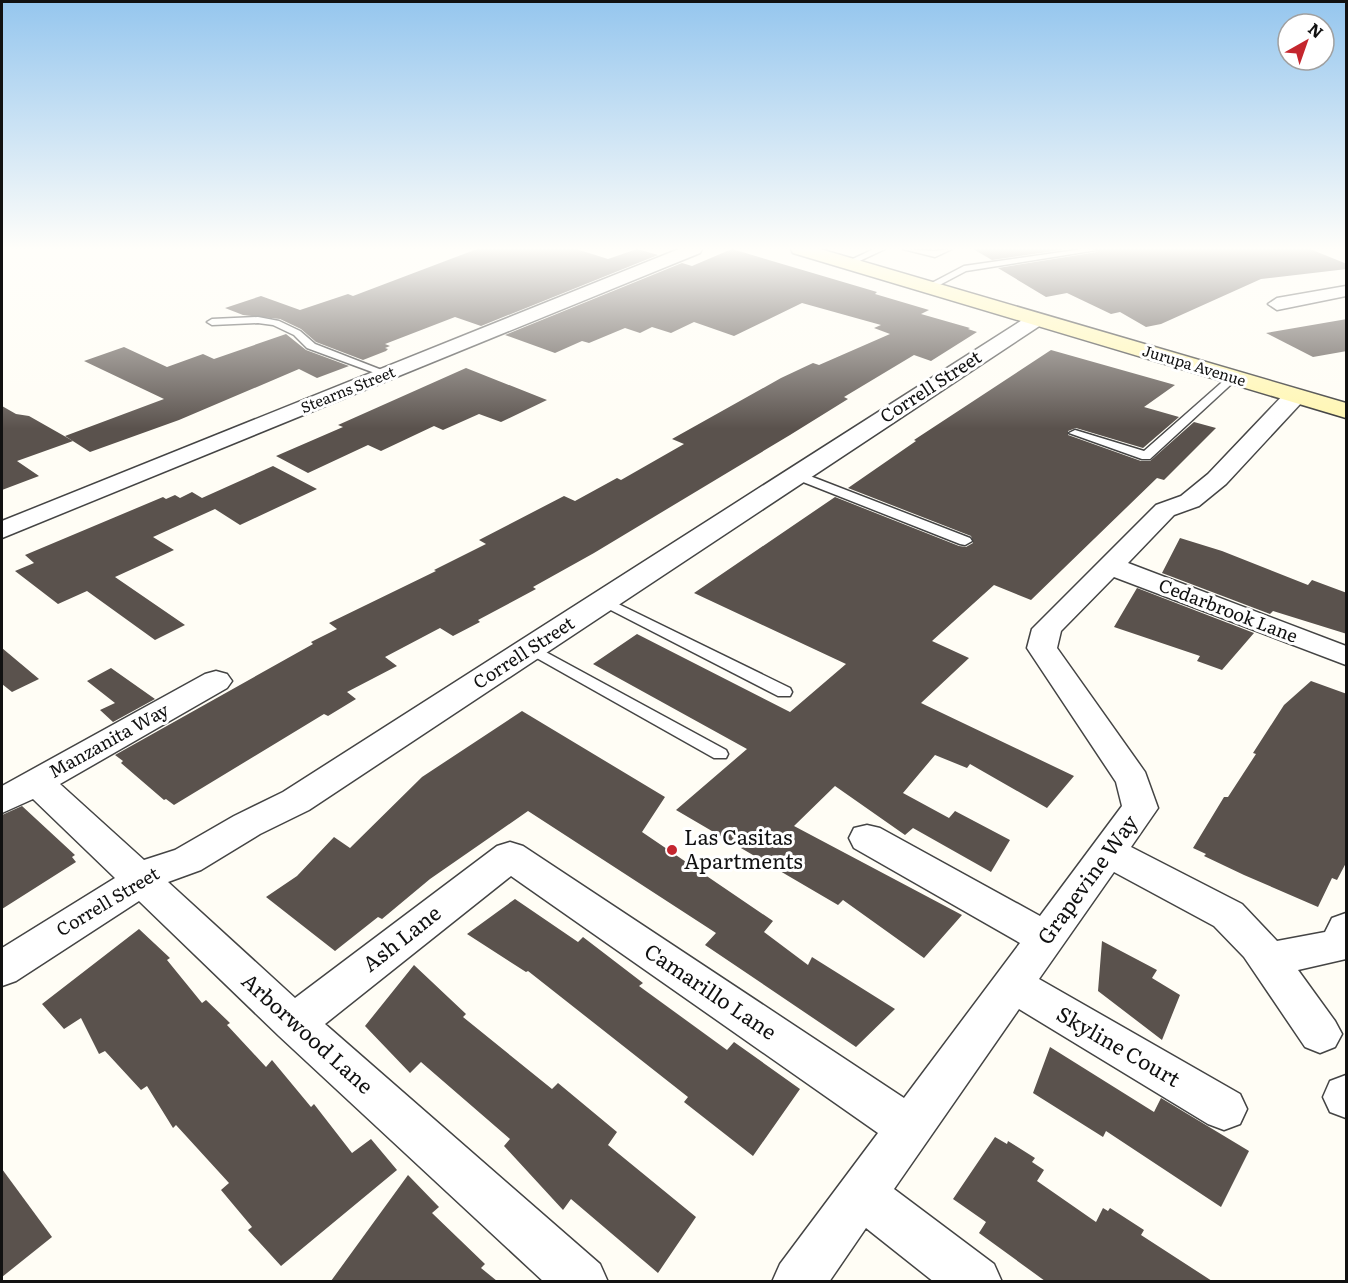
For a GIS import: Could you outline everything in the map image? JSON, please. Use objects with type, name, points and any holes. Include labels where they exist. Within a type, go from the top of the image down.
[{"type":"main road","name":"Jurupa Avenue","points":[[1003,309],[1347,411]]},
{"type":"street","name":"Stearns Street","points":[[2,530],[547,309]]},
{"type":"street","name":"Correll Street","points":[[2,969],[160,869],[188,860],[247,825],[296,801],[1037,319]]},
{"type":"street","name":"Grapevine Way","points":[[798,1281],[1140,808],[1133,781],[1042,648],[1047,629],[1165,510],[1190,501],[1217,479],[1294,396]]},
{"type":"street","name":"Cedarbrook Lane","points":[[1110,566],[1347,656]]},
{"type":"street","name":"Manzanita Way","points":[[19,792],[216,681]]},
{"type":"street","name":"Arborwood Lane","points":[[19,792],[140,881],[294,1023],[582,1281]]},
{"type":"street","points":[[867,838],[1046,939]]},
{"type":"street","points":[[1108,852],[1228,915],[1268,960],[1320,1034]]},
{"type":"street","name":"Ash Lane","points":[[294,1023],[510,856]]},
{"type":"street","name":"Camarillo Lane","points":[[510,856],[909,1128]]},
{"type":"street","points":[[1268,960],[1339,945],[1347,929]]},
{"type":"street","name":"Skyline Court","points":[[1012,985],[1224,1109]]},
{"type":"street","points":[[861,1194],[976,1281]]},
{"type":"lane","points":[[212,322],[249,320],[276,323],[297,333],[311,346],[387,374]]},
{"type":"lane","points":[[1075,433],[1146,456],[1233,378]]},
{"type":"lane","points":[[797,475],[965,541]]},
{"type":"lane","points":[[604,601],[784,692]]},
{"type":"lane","points":[[531,649],[720,754]]},
{"type":"building","points":[[227,309],[524,309],[481,326],[455,317],[385,344],[390,346],[385,348],[388,349],[386,351],[363,360],[316,342],[301,329],[280,319],[243,315]]},
{"type":"building","points":[[569,309],[790,309],[734,336],[694,322],[671,333],[652,327],[640,333],[625,328],[589,343],[582,341],[555,353],[505,335]]},
{"type":"building","points":[[823,309],[925,309],[929,310],[921,314],[977,332],[931,361],[914,355],[844,397],[848,399],[790,435],[533,587],[536,589],[478,620],[480,622],[453,636],[440,628],[385,657],[397,666],[347,692],[356,699],[328,716],[324,714],[174,805],[164,800],[121,763],[123,761],[115,755],[337,629],[329,623],[486,544],[479,540],[564,496],[575,501],[617,478],[621,480],[684,444],[672,439],[781,378],[813,363],[819,365],[890,334],[874,328],[881,325]]},
{"type":"building","points":[[1100,309],[1195,309],[1161,324],[1146,327],[1120,312],[1111,314]]},
{"type":"building","points":[[1347,319],[1347,351],[1313,357],[1266,333]]},
{"type":"building","points":[[286,334],[306,350],[349,366],[317,378],[299,369],[179,420],[90,452],[65,436],[164,399],[84,361],[124,347],[167,367],[203,354],[214,359]]},
{"type":"building","points":[[1051,350],[1175,385],[1144,407],[1179,417],[1143,448],[1076,428],[1068,431],[1068,435],[1141,461],[1150,461],[1194,422],[1216,428],[1164,480],[1157,478],[1031,600],[994,585],[932,641],[969,658],[921,703],[1074,776],[1047,808],[970,764],[967,768],[935,755],[903,793],[949,818],[955,811],[1010,840],[991,872],[913,828],[905,835],[835,786],[794,826],[962,915],[924,958],[843,900],[838,905],[676,810],[747,749],[593,664],[637,634],[790,712],[846,664],[694,593],[835,497],[959,546],[966,547],[973,543],[971,536],[848,488],[916,441],[914,440]]},
{"type":"building","points":[[466,368],[547,400],[501,422],[479,414],[443,430],[434,426],[381,451],[368,445],[308,473],[276,456],[343,427],[338,425]]},
{"type":"building","points":[[2,406],[16,414],[29,416],[73,441],[17,461],[39,476],[2,490]]},
{"type":"building","points":[[273,466],[317,489],[240,525],[215,509],[153,537],[174,550],[115,577],[185,625],[155,640],[87,591],[58,604],[15,571],[34,563],[25,555],[163,497],[166,499],[175,495],[180,498],[192,492],[202,498]]},
{"type":"building","points":[[1180,538],[1222,551],[1308,585],[1312,580],[1347,593],[1347,634],[1273,611],[1270,614],[1162,573]]},
{"type":"building","points":[[1137,588],[1254,633],[1222,670],[1197,661],[1200,656],[1114,627]]},
{"type":"building","points":[[2,648],[39,679],[12,692],[2,684]]},
{"type":"building","points":[[111,668],[155,699],[113,722],[100,710],[115,703],[87,681]]},
{"type":"building","points":[[1311,681],[1347,694],[1347,861],[1337,880],[1332,878],[1318,907],[1244,875],[1204,856],[1206,854],[1193,848],[1224,797],[1228,797],[1256,754],[1253,753],[1284,705]]},
{"type":"building","points":[[522,711],[665,797],[642,832],[773,921],[764,932],[808,965],[812,957],[895,1009],[856,1047],[705,945],[716,933],[528,811],[430,879],[382,919],[378,917],[335,951],[266,897],[297,876],[334,837],[350,848],[422,777]]},
{"type":"building","points":[[22,806],[75,855],[72,857],[76,862],[2,909],[2,815]]},
{"type":"building","points":[[515,899],[578,942],[583,937],[643,983],[639,986],[727,1050],[734,1042],[800,1089],[753,1156],[684,1102],[688,1097],[528,971],[526,972],[467,934]]},
{"type":"building","points":[[139,929],[170,958],[167,960],[202,1003],[206,1000],[230,1023],[227,1025],[266,1067],[272,1060],[311,1107],[314,1104],[352,1153],[371,1139],[397,1170],[281,1266],[248,1230],[252,1227],[221,1190],[229,1183],[176,1125],[173,1128],[147,1086],[141,1090],[105,1051],[99,1054],[81,1018],[64,1029],[42,1004]]},
{"type":"building","points":[[1102,941],[1157,970],[1152,978],[1180,995],[1162,1040],[1098,991]]},
{"type":"building","points":[[414,965],[466,1014],[463,1017],[552,1089],[558,1083],[617,1132],[608,1145],[696,1217],[658,1273],[571,1199],[563,1210],[504,1146],[510,1139],[421,1062],[410,1073],[365,1026]]},
{"type":"building","points":[[1050,1047],[1154,1112],[1161,1098],[1249,1151],[1221,1207],[1106,1131],[1103,1137],[1033,1093]]},
{"type":"building","points":[[995,1137],[1007,1144],[1008,1141],[1035,1158],[1032,1162],[1044,1170],[1037,1181],[1096,1222],[1103,1208],[1108,1211],[1110,1208],[1144,1230],[1141,1235],[1212,1281],[1045,1281],[979,1233],[986,1222],[953,1199]]},
{"type":"building","points":[[2,1169],[52,1237],[2,1277]]},
{"type":"building","points":[[408,1175],[439,1207],[432,1213],[485,1264],[481,1268],[497,1281],[331,1281]]},
{"type":"place","name":"Las Casitas Apartments","points":[[672,850]]}]
